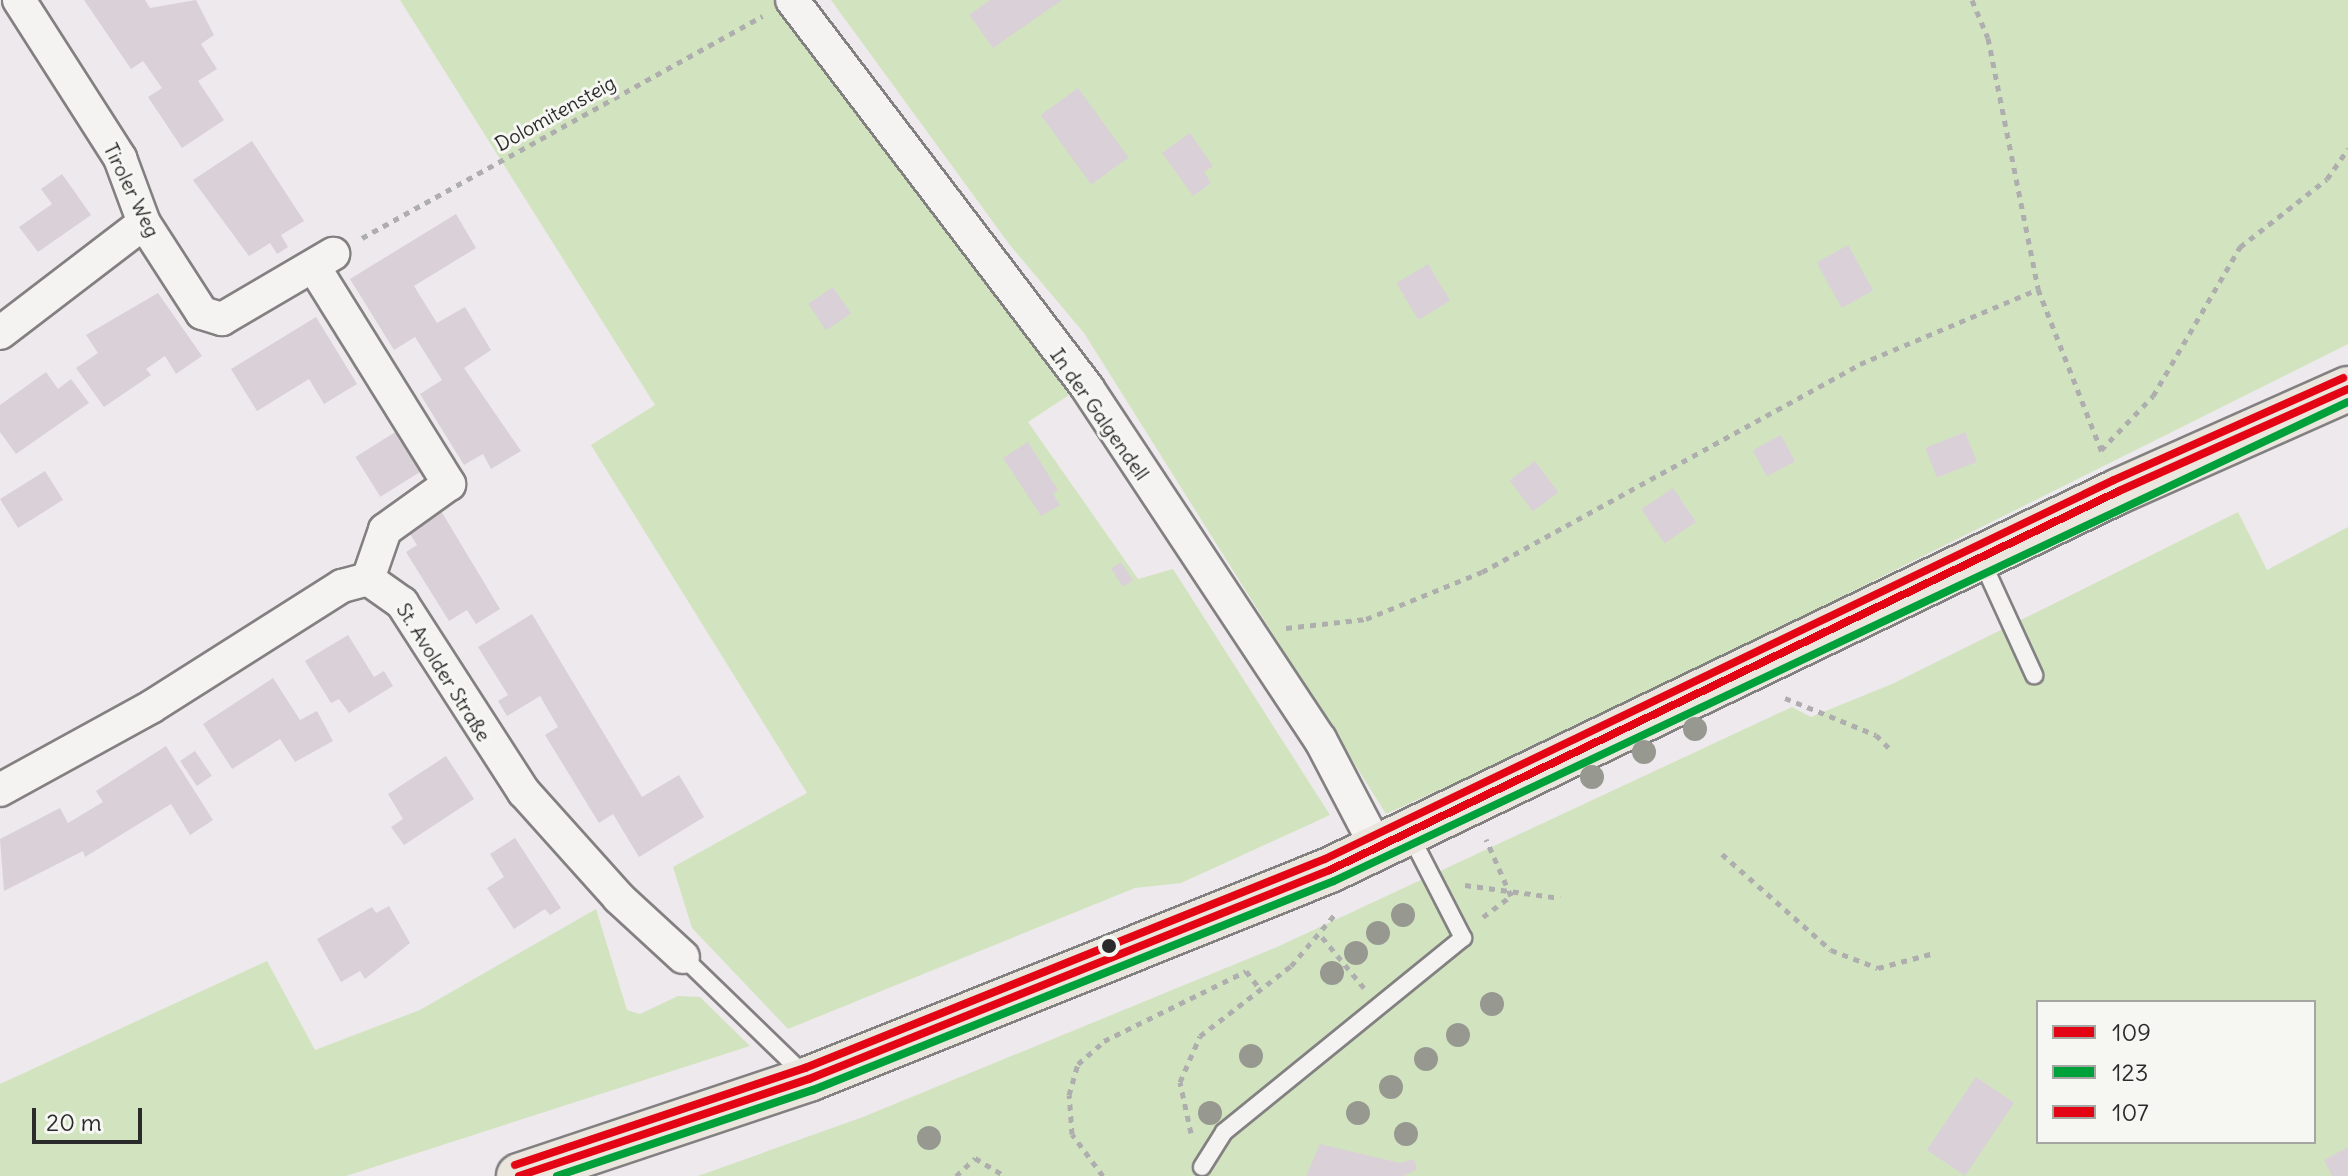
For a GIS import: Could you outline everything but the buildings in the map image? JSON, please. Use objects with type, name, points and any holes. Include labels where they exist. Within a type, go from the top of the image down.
[{"type":"main road","points":[[519,1176],[809,1079],[1393,841],[2119,491],[2348,389]]},
{"type":"street","name":"Tiroler Weg","points":[[19,0],[120,158],[144,223],[202,313],[222,319],[324,260]]},
{"type":"street","name":"In der Galgendell","points":[[780,7],[1088,389],[1259,642],[1345,781],[1393,841]]},
{"type":"street","points":[[0,333],[144,223]]},
{"type":"street","points":[[0,790],[151,707],[342,586],[368,579],[385,530],[449,484],[324,260]]},
{"type":"street","name":"St. Avolder Straße","points":[[368,579],[402,603],[524,792],[619,898],[683,957]]},
{"type":"lane","points":[[1980,558],[2034,675]]},
{"type":"lane","points":[[1202,1167],[1224,1132],[1463,938],[1437,890],[1393,841]]},
{"type":"lane","name":"St. Avolder Straße","points":[[683,957],[809,1079]]},
{"type":"path","points":[[1972,0],[1988,38],[2038,289],[2119,491]]},
{"type":"path","name":"Dolomitensteig","points":[[324,260],[780,7]]},
{"type":"path","points":[[2101,450],[2153,396],[2240,247],[2327,179],[2348,149]]},
{"type":"path","points":[[1259,642],[1289,626],[1328,629],[1366,619],[1482,572],[1860,364],[2038,289]]},
{"type":"path","points":[[1785,698],[1876,735],[1889,748]]},
{"type":"path","points":[[1484,837],[1511,896]]},
{"type":"path","points":[[1722,854],[1831,950],[1878,968],[1934,953]]},
{"type":"path","points":[[1437,890],[1471,883],[1511,896],[1560,898]]},
{"type":"path","points":[[1463,938],[1511,896]]},
{"type":"path","points":[[1202,1167],[1181,1101],[1183,1068],[1200,1036],[1322,937],[1346,899]]},
{"type":"path","points":[[1322,937],[1380,1008]]},
{"type":"path","points":[[1103,1176],[1072,1134],[1069,1095],[1078,1064],[1104,1041],[1246,971],[1260,989]]},
{"type":"path","points":[[956,1176],[975,1158],[1005,1176]]},
{"type":"green space","points":[[400,0],[776,0],[1069,395],[1028,422],[1138,579],[1173,569],[1330,815],[1181,883],[1135,888],[788,1029],[692,928],[673,867],[807,793],[591,445],[655,405]]},
{"type":"green space","points":[[831,0],[2348,0],[2348,344],[1599,718],[1386,814],[1084,333],[1009,244]]},
{"type":"green space","points":[[2238,512],[2267,570],[2348,527],[2348,1176],[698,1176],[863,1117],[1277,947],[1792,707],[1811,717],[1892,684]]},
{"type":"green space","points":[[596,909],[627,1010],[640,1014],[678,996],[700,997],[750,1046],[346,1176],[0,1176],[0,1084],[267,961],[315,1050],[420,1010]]},
{"type":"transit line","name":"107","points":[[515,1165],[805,1068],[1325,859],[2114,480],[2343,378]]},
{"type":"transit line","name":"109","points":[[519,1176],[809,1079],[1330,870],[2119,491],[2348,389]]},
{"type":"transit line","name":"123","points":[[557,1176],[813,1090],[1334,881],[2348,402]]}]
